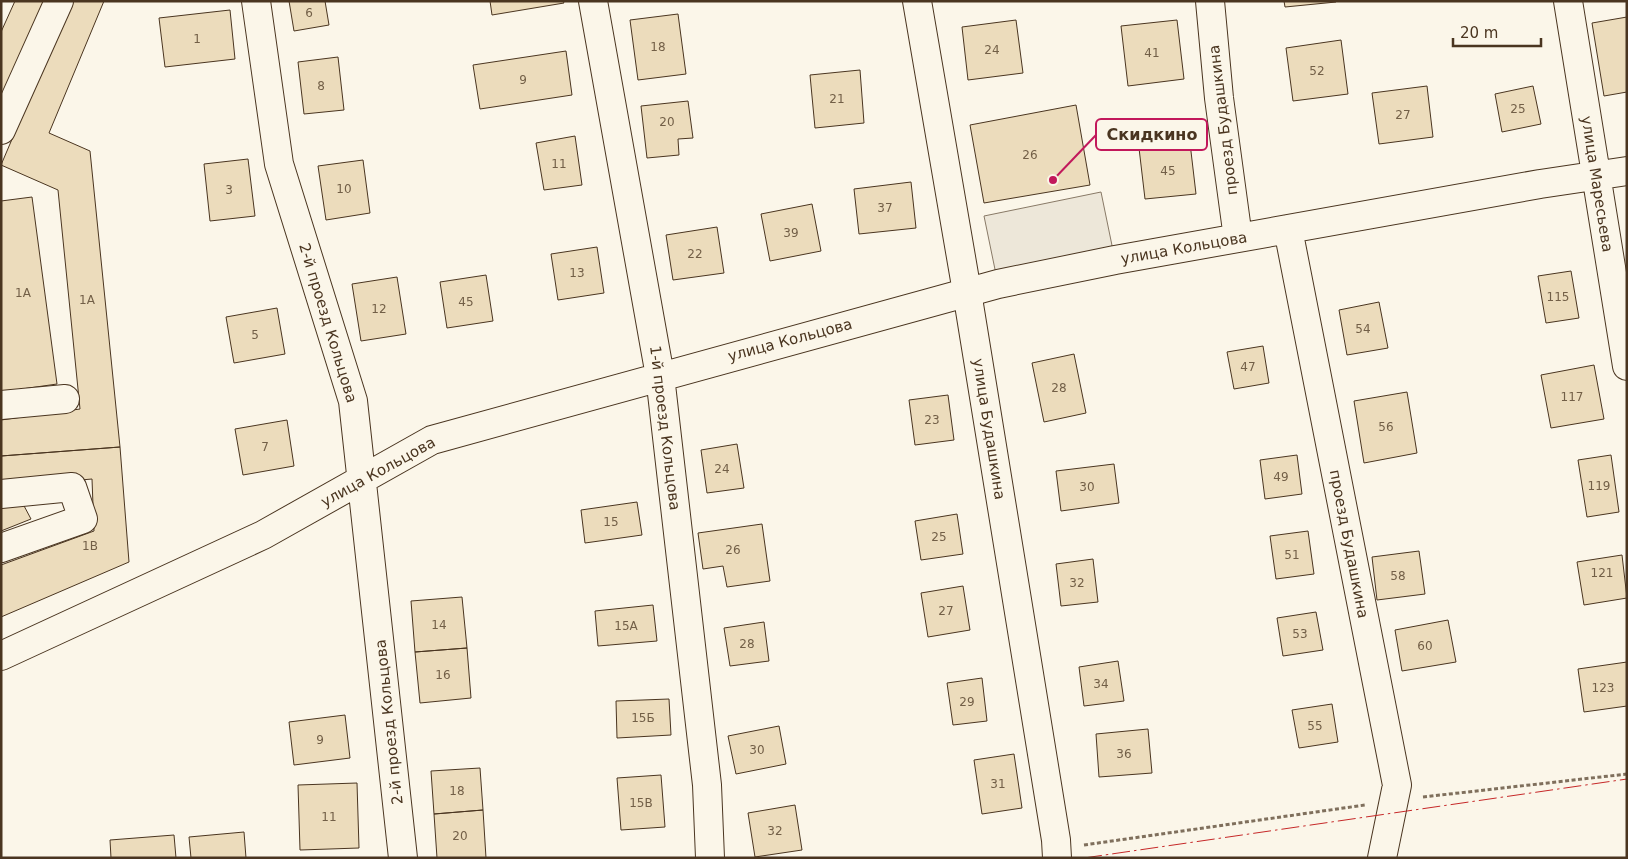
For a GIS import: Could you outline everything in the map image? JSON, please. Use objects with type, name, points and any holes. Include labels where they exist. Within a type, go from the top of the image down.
[{"type":"street","points":[[1,130],[58,1]]},
{"type":"street","name":"2-й проезд Кольцова","points":[[256,1],[279,164],[353,400],[403,858]]},
{"type":"street","name":"1-й проезд Кольцова","points":[[594,1],[660,376],[707,785],[710,858]]},
{"type":"street","name":"улица Будашкина","points":[[917,1],[967,292],[1056,854]]},
{"type":"street","name":"проезд Будашкина","points":[[1210,1],[1218,98],[1238,238]]},
{"type":"street","name":"улица Маресьева","points":[[1568,1],[1627,366]]},
{"type":"street","name":"улица Кольцова","points":[[1,656],[263,535],[432,440],[967,292],[1115,260],[1627,171]]},
{"type":"street","name":"проезд Будашкина","points":[[1288,229],[1397,785],[1382,858]]},
{"type":"street","points":[[1,405],[65,400]]},
{"type":"street","points":[[1,494],[72,487],[82,519],[1,548]]},
{"type":"path","points":[[1056,854],[1394,801],[1627,774]]},
{"type":"shaded area","points":[[1101,192],[1115,260],[998,284],[984,216]]},
{"type":"building","points":[[15,1],[47,1],[1,104],[1,32]]},
{"type":"building","points":[[71,1],[104,1],[49,133],[90,151],[120,447],[1,456],[1,420],[80,409],[58,190],[1,165]]},
{"type":"building","points":[[289,1],[325,1],[329,25],[294,31]]},
{"type":"building","points":[[490,1],[563,1],[564,3],[492,15]]},
{"type":"building","points":[[1284,1],[1336,1],[1336,2],[1285,7]]},
{"type":"building","points":[[230,10],[235,59],[165,67],[159,18]]},
{"type":"building","points":[[678,14],[686,74],[638,80],[630,20]]},
{"type":"building","points":[[1627,17],[1627,92],[1604,96],[1592,23]]},
{"type":"building","points":[[1016,20],[1023,73],[968,80],[962,27]]},
{"type":"building","points":[[1177,20],[1184,79],[1128,86],[1121,26]]},
{"type":"building","points":[[1341,40],[1348,94],[1293,101],[1286,48]]},
{"type":"building","points":[[566,51],[572,95],[480,109],[473,65]]},
{"type":"building","points":[[338,57],[344,110],[304,114],[298,62]]},
{"type":"building","points":[[860,70],[864,123],[815,128],[810,75]]},
{"type":"building","points":[[1427,86],[1433,137],[1379,144],[1372,93]]},
{"type":"building","points":[[1533,86],[1541,124],[1502,132],[1495,94]]},
{"type":"building","points":[[688,101],[693,138],[678,139],[679,155],[647,158],[641,106]]},
{"type":"building","points":[[1076,105],[1090,185],[984,203],[970,125]]},
{"type":"building","points":[[575,136],[582,185],[544,190],[536,143]]},
{"type":"building","points":[[1190,143],[1196,194],[1145,199],[1139,148]]},
{"type":"building","points":[[248,159],[255,216],[210,221],[204,164]]},
{"type":"building","points":[[363,160],[370,213],[326,220],[318,166]]},
{"type":"building","points":[[911,182],[916,228],[859,234],[854,189]]},
{"type":"building","points":[[32,197],[57,384],[1,392],[1,201]]},
{"type":"building","points":[[812,204],[821,251],[770,261],[761,214]]},
{"type":"building","points":[[717,227],[724,273],[673,280],[666,235]]},
{"type":"building","points":[[597,247],[604,293],[558,300],[551,254]]},
{"type":"building","points":[[1571,271],[1579,318],[1546,323],[1538,276]]},
{"type":"building","points":[[486,275],[493,321],[447,328],[440,282]]},
{"type":"building","points":[[397,277],[406,334],[361,341],[352,284]]},
{"type":"building","points":[[1379,302],[1388,348],[1347,355],[1339,310]]},
{"type":"building","points":[[277,308],[285,354],[234,363],[226,317]]},
{"type":"building","points":[[1263,346],[1269,383],[1234,389],[1227,352]]},
{"type":"building","points":[[1074,354],[1086,413],[1044,422],[1032,363]]},
{"type":"building","points":[[1594,365],[1604,419],[1551,428],[1541,375]]},
{"type":"building","points":[[1407,392],[1417,453],[1364,463],[1354,401]]},
{"type":"building","points":[[948,395],[954,440],[915,445],[909,400]]},
{"type":"building","points":[[287,420],[294,466],[243,475],[235,429]]},
{"type":"building","points":[[737,444],[744,488],[707,493],[701,450]]},
{"type":"building","points":[[120,447],[129,562],[1,617],[1,565],[94,531],[92,479],[1,487],[1,456]]},
{"type":"building","points":[[1297,455],[1302,494],[1265,499],[1260,460]]},
{"type":"building","points":[[1611,455],[1619,512],[1587,517],[1578,460]]},
{"type":"building","points":[[1114,464],[1119,503],[1061,511],[1056,471]]},
{"type":"building","points":[[22,502],[31,519],[1,531],[1,508]]},
{"type":"building","points":[[637,502],[642,535],[585,543],[581,510]]},
{"type":"building","points":[[957,514],[963,554],[921,560],[915,521]]},
{"type":"building","points":[[762,524],[770,581],[727,587],[723,566],[703,569],[698,533]]},
{"type":"building","points":[[1308,531],[1314,574],[1276,579],[1270,536]]},
{"type":"building","points":[[1419,551],[1425,594],[1377,600],[1372,557]]},
{"type":"building","points":[[1622,555],[1627,598],[1584,605],[1577,562]]},
{"type":"building","points":[[1093,559],[1098,602],[1061,606],[1056,564]]},
{"type":"building","points":[[963,586],[970,630],[928,637],[921,593]]},
{"type":"building","points":[[462,597],[467,648],[415,652],[411,601]]},
{"type":"building","points":[[653,605],[657,641],[598,646],[595,611]]},
{"type":"building","points":[[1316,612],[1323,650],[1283,656],[1277,618]]},
{"type":"building","points":[[1448,620],[1456,662],[1402,671],[1395,630]]},
{"type":"building","points":[[764,622],[769,661],[730,666],[724,628]]},
{"type":"building","points":[[467,648],[471,698],[420,703],[415,652]]},
{"type":"building","points":[[1118,661],[1124,701],[1084,706],[1079,667]]},
{"type":"building","points":[[1627,662],[1627,706],[1584,712],[1578,669]]},
{"type":"building","points":[[982,678],[987,721],[953,725],[947,683]]},
{"type":"building","points":[[669,699],[671,735],[617,738],[616,701]]},
{"type":"building","points":[[1332,704],[1338,742],[1299,748],[1292,710]]},
{"type":"building","points":[[345,715],[350,758],[294,765],[289,722]]},
{"type":"building","points":[[779,726],[786,764],[736,774],[728,736]]},
{"type":"building","points":[[1148,729],[1152,773],[1099,777],[1096,734]]},
{"type":"building","points":[[1014,754],[1022,808],[982,814],[974,760]]},
{"type":"building","points":[[480,768],[483,810],[434,814],[431,771]]},
{"type":"building","points":[[661,775],[665,827],[621,830],[617,778]]},
{"type":"building","points":[[357,783],[359,848],[300,850],[298,785]]},
{"type":"building","points":[[795,805],[802,850],[755,857],[748,813]]},
{"type":"building","points":[[483,810],[486,858],[437,858],[434,814]]},
{"type":"building","points":[[244,832],[246,858],[191,858],[189,837]]},
{"type":"building","points":[[174,835],[176,858],[111,858],[110,840]]},
{"type":"power","points":[[1084,858],[1627,779]]},
{"type":"place","name":"Скидкино","points":[[1053,180]]}]
